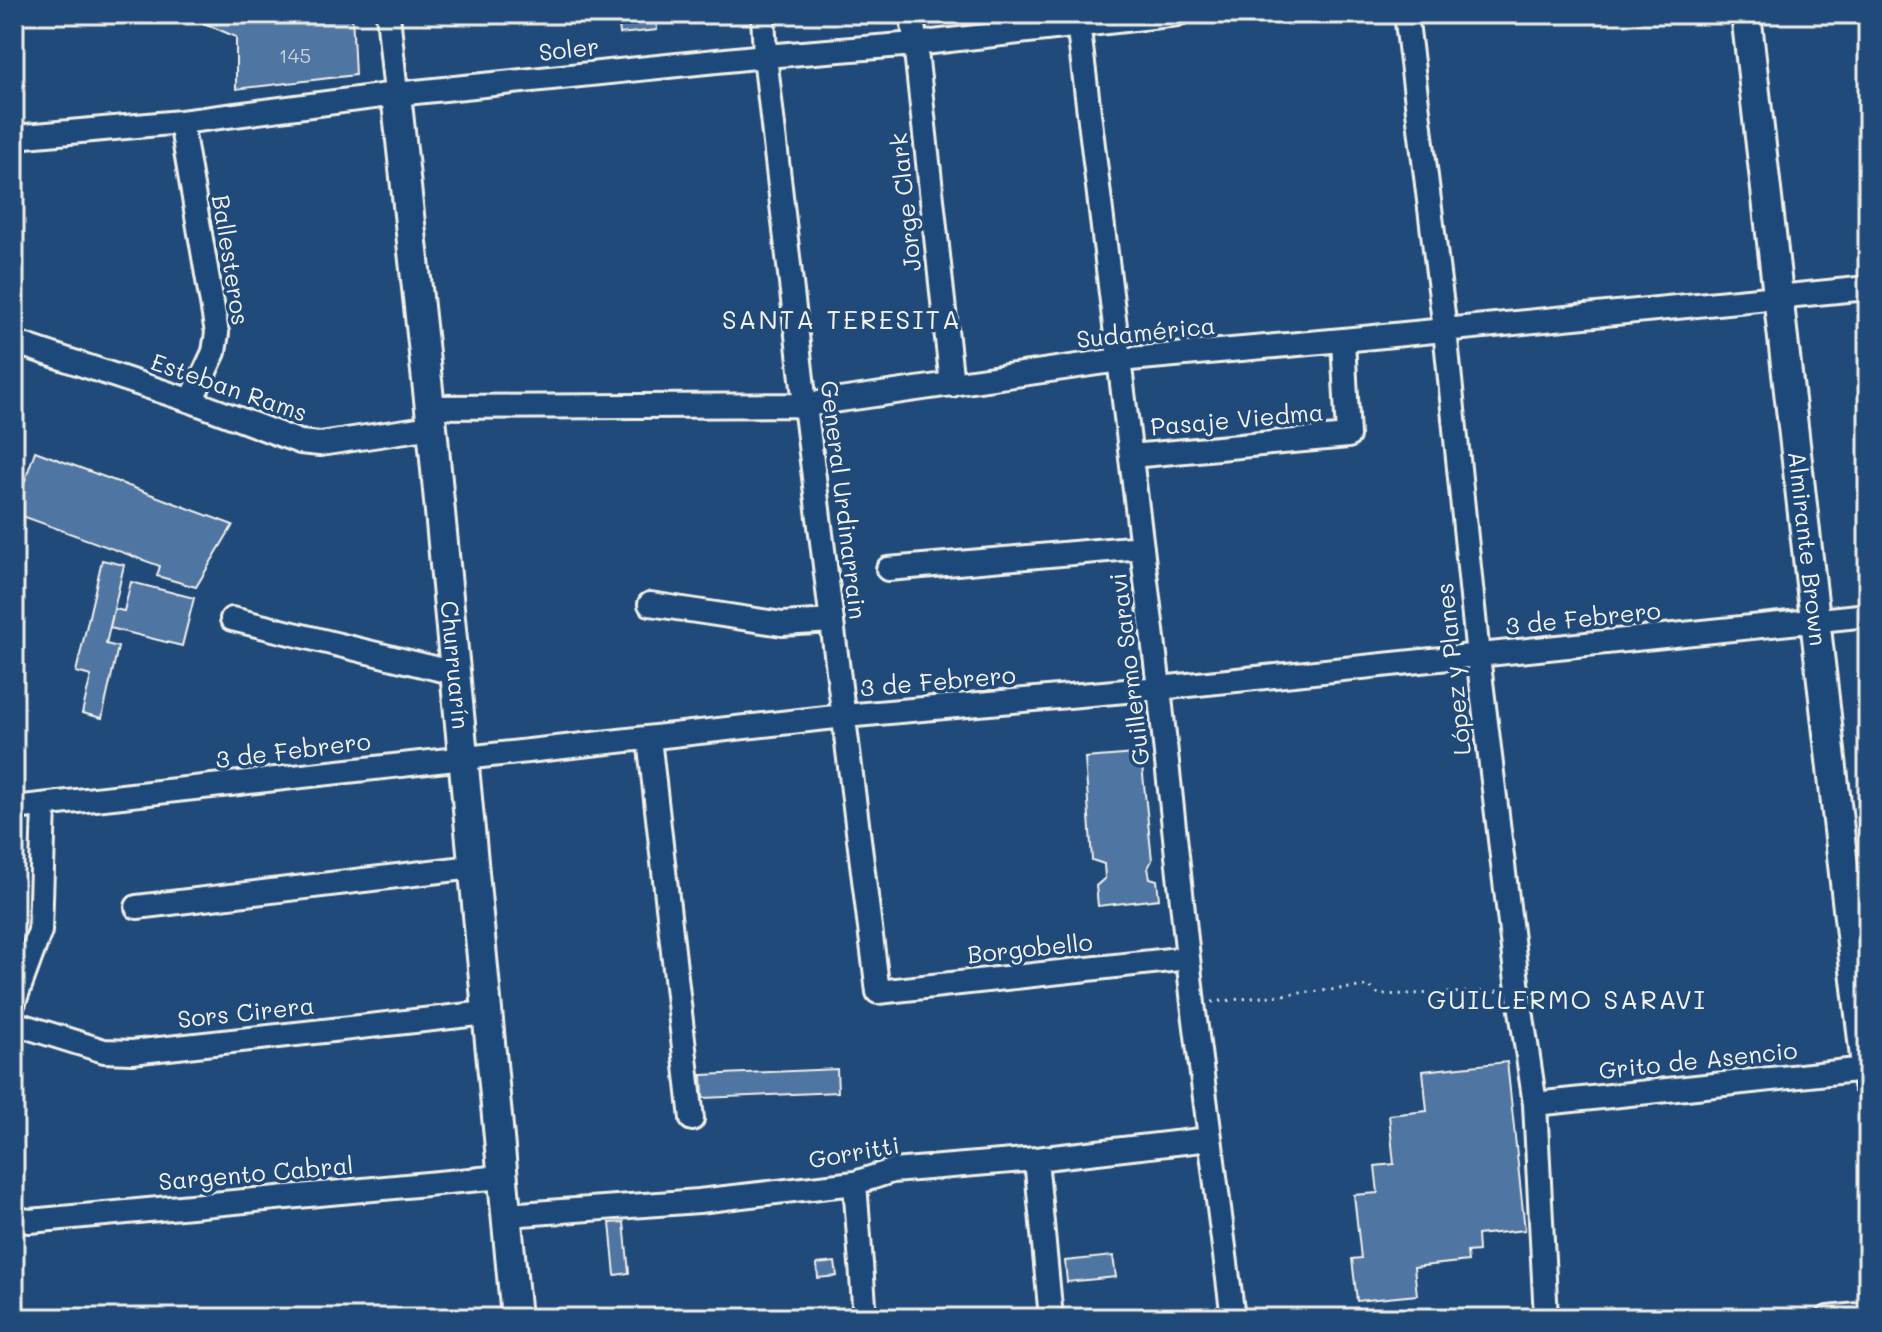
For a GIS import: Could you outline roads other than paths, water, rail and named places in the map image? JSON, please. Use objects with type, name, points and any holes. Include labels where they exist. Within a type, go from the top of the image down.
[{"type":"main road","name":"Almirante Brown","points":[[1746,14],[1867,1077]]},
{"type":"main road","name":"Churruarín","points":[[396,94],[431,417],[516,1318]]},
{"type":"street","name":"Churruarín","points":[[388,14],[396,94]]},
{"type":"street","name":"General Urdinarrain","points":[[763,14],[765,56],[805,405],[878,992]]},
{"type":"street","name":"Jorge Clark","points":[[912,14],[952,385]]},
{"type":"street","name":"Soler","points":[[14,137],[181,122],[396,94],[765,56],[915,44],[1078,20],[1178,14]]},
{"type":"street","name":"López y Planes","points":[[1406,14],[1445,330],[1478,656],[1518,990],[1535,1104],[1546,1318]]},
{"type":"street","name":"Guillermo Saravi","points":[[1078,20],[1159,688],[1193,1004],[1233,1318]]},
{"type":"street","name":"Ballesteros","points":[[181,122],[217,333],[214,352],[191,401]]},
{"type":"street","name":"Sudamérica","points":[[431,417],[805,405],[1119,360],[1868,288]]},
{"type":"street","name":"Pasaje Viedma","points":[[1131,456],[1348,436],[1343,340]]},
{"type":"street","name":"Esteban Rams","points":[[14,342],[191,401],[300,442],[320,444],[431,417]]},
{"type":"street","points":[[888,569],[1142,547]]},
{"type":"street","points":[[650,604],[782,624],[832,621]]},
{"type":"street","name":"3 de Febrero","points":[[14,808],[844,716],[1159,688],[1868,615]]},
{"type":"street","points":[[232,619],[455,673]]},
{"type":"street","points":[[649,738],[692,1119]]},
{"type":"street","points":[[14,1002],[40,931],[44,806]]},
{"type":"street","points":[[137,907],[473,867]]},
{"type":"street","name":"Borgobello","points":[[878,992],[1188,958]]},
{"type":"street","name":"Sors Cirera","points":[[14,1023],[104,1051],[132,1052],[487,1013]]},
{"type":"street","name":"Grito de Asencio","points":[[1535,1104],[1867,1077]]},
{"type":"street","name":"Gorritti","points":[[507,1215],[699,1201],[855,1183],[892,1171],[1036,1159],[1210,1139]]},
{"type":"street","points":[[1036,1159],[1051,1318]]},
{"type":"street","name":"Sargento Cabral","points":[[14,1219],[30,1221],[502,1177]]},
{"type":"street","points":[[855,1183],[865,1318]]},
{"type":"street","points":[[1828,1318],[1868,1314]]},
{"type":"district","name":"SANTA TERESITA","points":[[842,320]]},
{"type":"district","name":"GUILLERMO SARAVI","points":[[1567,1000]]}]
